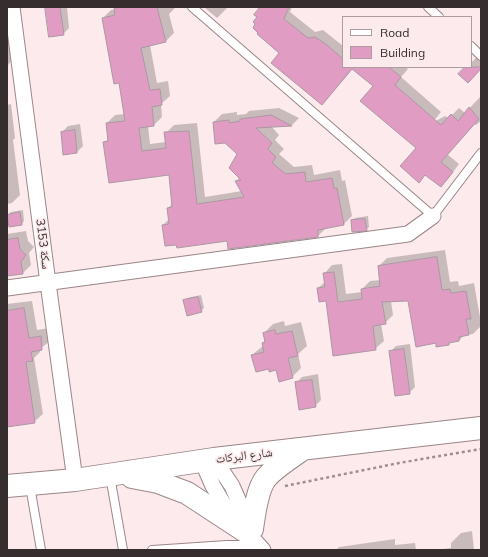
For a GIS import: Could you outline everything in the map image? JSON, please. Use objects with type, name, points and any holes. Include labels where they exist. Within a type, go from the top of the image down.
[{"type":"street","name":"سكة 3153","points":[[12,7],[75,480]]},
{"type":"street","points":[[7,288],[408,234],[433,216]]},
{"type":"street","name":"شارع البركات","points":[[7,486],[75,480],[208,460],[481,428]]},
{"type":"street","points":[[255,539],[255,507],[265,478],[304,449]]},
{"type":"street","points":[[208,460],[206,474],[219,498],[236,521],[255,539]]},
{"type":"street","points":[[114,475],[158,482],[187,493],[255,539]]},
{"type":"lane","points":[[192,7],[433,216],[481,153]]},
{"type":"lane","points":[[428,7],[438,16]]},
{"type":"lane","points":[[472,47],[481,56]]},
{"type":"lane","points":[[114,475],[123,550]]},
{"type":"lane","points":[[30,484],[41,550]]},
{"type":"lane","points":[[152,550],[227,545],[255,539]]},
{"type":"path","points":[[259,493],[282,486],[399,463],[481,449]]},
{"type":"building","points":[[45,7],[60,7],[64,35],[49,37]]},
{"type":"building","points":[[123,7],[157,7],[166,42],[141,48],[150,90],[160,89],[162,105],[152,107],[154,126],[139,128],[142,151],[166,148],[164,132],[189,131],[197,204],[244,197],[235,181],[241,180],[229,168],[237,154],[225,143],[215,144],[213,122],[229,120],[229,123],[240,121],[240,119],[271,115],[292,126],[256,128],[272,143],[268,149],[276,157],[272,163],[286,174],[305,172],[306,182],[332,178],[334,188],[337,188],[344,225],[318,230],[318,237],[228,249],[227,241],[177,248],[176,245],[165,246],[162,225],[169,224],[167,208],[172,207],[169,175],[109,183],[103,142],[108,141],[106,123],[125,121],[119,83],[114,84],[102,18],[115,15],[114,9]]},
{"type":"building","points":[[260,7],[289,7],[284,19],[308,38],[315,37],[327,45],[342,58],[342,68],[390,68],[401,77],[395,85],[441,125],[451,114],[458,121],[469,107],[479,119],[441,162],[453,172],[441,187],[425,175],[419,183],[400,166],[416,148],[360,101],[373,86],[352,69],[322,105],[271,63],[279,53],[257,34],[258,33],[253,28],[255,24],[253,22],[257,17],[254,15]]},
{"type":"building","points":[[481,67],[481,69],[468,83],[458,74],[464,68]]},
{"type":"building","points":[[75,130],[77,153],[63,155],[61,132]]},
{"type":"building","points":[[20,212],[22,225],[9,227],[7,215]]},
{"type":"building","points":[[365,219],[367,231],[352,232],[351,220]]},
{"type":"building","points":[[18,238],[20,249],[26,255],[21,262],[23,274],[7,276],[7,240]]},
{"type":"building","points":[[437,257],[442,290],[450,289],[451,293],[466,291],[471,319],[466,319],[469,335],[459,337],[459,341],[449,343],[449,345],[436,347],[436,343],[416,347],[408,301],[382,302],[386,324],[373,326],[376,350],[333,356],[326,301],[319,302],[317,288],[325,287],[323,273],[334,272],[338,302],[362,299],[361,289],[380,286],[378,266]]},
{"type":"building","points":[[198,297],[202,312],[187,316],[183,300]]},
{"type":"building","points":[[24,308],[29,338],[41,336],[42,350],[31,352],[33,361],[26,362],[35,423],[7,427],[7,311]]},
{"type":"building","points":[[275,330],[276,334],[292,331],[298,356],[288,358],[293,378],[279,382],[276,370],[269,372],[269,369],[256,372],[251,355],[264,352],[262,343],[265,342],[263,333]]},
{"type":"building","points":[[404,349],[410,394],[395,396],[389,351]]},
{"type":"building","points":[[312,380],[316,407],[299,410],[295,382]]}]
